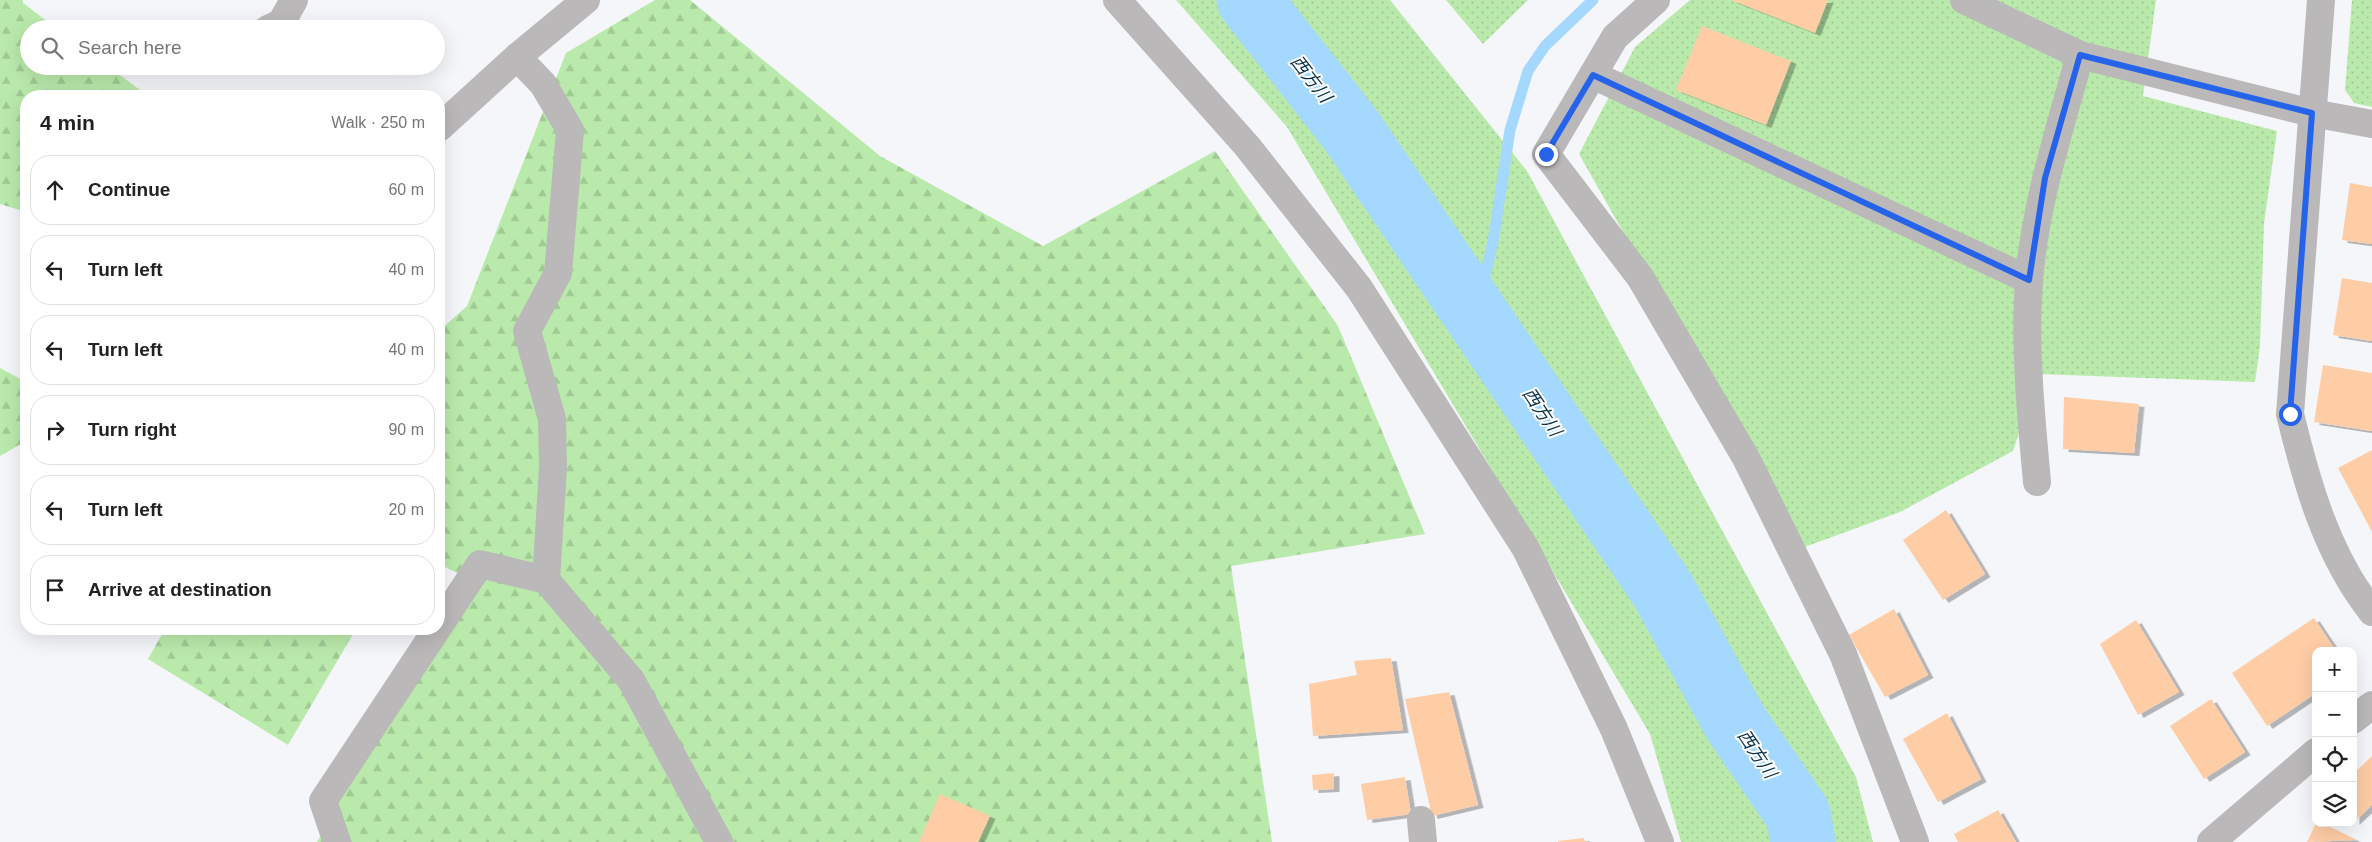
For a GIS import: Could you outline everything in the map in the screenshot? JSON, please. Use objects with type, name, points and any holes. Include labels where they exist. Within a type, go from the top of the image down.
[{"type":"street","points":[[283,20],[294,0]]},
{"type":"street","points":[[445,123],[517,57],[586,0]]},
{"type":"street","points":[[1117,0],[1248,146],[1359,288],[1526,549],[1614,730],[1660,842]]},
{"type":"street","points":[[1656,0],[1615,37],[1546,154],[1640,277],[1746,458],[1843,654],[1915,842]]},
{"type":"street","points":[[1964,0],[2080,55],[2312,113],[2372,124]]},
{"type":"street","points":[[2321,0],[2290,414],[2305,478],[2330,542],[2352,587],[2372,612]]},
{"type":"street","points":[[2037,482],[2029,394],[2029,280],[2045,178],[2080,55]]},
{"type":"street","points":[[517,57],[543,84],[570,130],[558,273],[527,331],[552,419],[553,468],[546,580]]},
{"type":"street","points":[[1593,75],[2029,280]]},
{"type":"street","points":[[445,616],[480,564],[546,580],[631,680],[718,842]]},
{"type":"street","points":[[337,842],[323,801],[433,635]]},
{"type":"street","points":[[2357,717],[2372,704]]},
{"type":"street","points":[[2211,842],[2312,755]]},
{"type":"green space","points":[[0,0],[23,0],[23,3],[45,20],[20,20],[20,75],[120,75],[140,90],[20,90],[20,210],[0,204]]},
{"type":"green space","points":[[655,0],[690,0],[880,156],[1043,246],[1215,151],[1338,326],[1425,534],[1231,566],[1272,842],[317,842],[408,673],[433,635],[445,635],[445,616],[469,579],[445,567],[445,326],[467,306],[566,53]]},
{"type":"green space","points":[[1176,0],[1390,0],[1527,171],[1856,777],[1873,842],[1681,842],[1650,734],[1287,127]]},
{"type":"green space","points":[[1446,0],[1528,0],[1483,44]]},
{"type":"green space","points":[[1690,0],[2156,0],[2143,96],[2277,131],[2264,223],[2260,346],[2255,382],[2038,374],[2013,451],[1900,512],[1802,548],[1579,154],[1635,47]]},
{"type":"green space","points":[[2352,0],[2372,0],[2372,107],[2354,103],[2345,90]]},
{"type":"green space","points":[[0,368],[20,379],[20,444],[0,456]]},
{"type":"green space","points":[[162,635],[352,635],[288,745],[148,659]]},
{"type":"building","points":[[1731,0],[1828,0],[1815,33]]},
{"type":"building","points":[[1702,26],[1791,61],[1766,125],[1676,90]]},
{"type":"building","points":[[2350,183],[2372,187],[2372,244],[2342,240]]},
{"type":"building","points":[[2342,278],[2372,283],[2372,341],[2333,335]]},
{"type":"building","points":[[2323,365],[2372,373],[2372,431],[2314,422]]},
{"type":"building","points":[[2064,397],[2139,404],[2134,453],[2063,449]]},
{"type":"building","points":[[2372,450],[2372,532],[2338,468]]},
{"type":"building","points":[[1946,510],[1985,574],[1943,600],[1903,540]]},
{"type":"building","points":[[1894,609],[1928,675],[1885,697],[1849,635]]},
{"type":"building","points":[[2314,618],[2333,647],[2312,647],[2312,696],[2267,726],[2232,673]]},
{"type":"building","points":[[2136,620],[2179,692],[2138,715],[2100,644]]},
{"type":"building","points":[[1391,658],[1403,730],[1313,736],[1309,684],[1357,675],[1354,661]]},
{"type":"building","points":[[1449,692],[1478,805],[1432,816],[1405,699]]},
{"type":"building","points":[[2211,699],[2245,752],[2204,779],[2170,726]]},
{"type":"building","points":[[1947,713],[1981,779],[1938,802],[1903,739]]},
{"type":"building","points":[[2372,756],[2372,805],[2357,819],[2357,782],[2357,770]]},
{"type":"building","points":[[1334,773],[1334,789],[1313,790],[1312,775]]},
{"type":"building","points":[[1405,777],[1411,814],[1367,820],[1361,784]]},
{"type":"building","points":[[940,794],[990,816],[978,842],[919,842]]},
{"type":"building","points":[[1998,810],[2016,842],[1958,842],[1954,834]]},
{"type":"building","points":[[2314,827],[2330,827],[2357,840],[2307,842]]},
{"type":"building","points":[[1584,838],[1585,842],[1558,842],[1558,841]]},
{"type":"waterway","name":"西方川","points":[[1249,0],[1351,130],[1664,592],[1735,722],[1798,814],[1803,842]]},
{"type":"waterway","points":[[1476,313],[1493,242],[1510,130],[1528,71],[1545,46],[1593,0]]},
{"type":"route","points":[[1546,154],[1593,75],[2029,280],[2045,178],[2080,55],[2312,113],[2290,414]]}]
